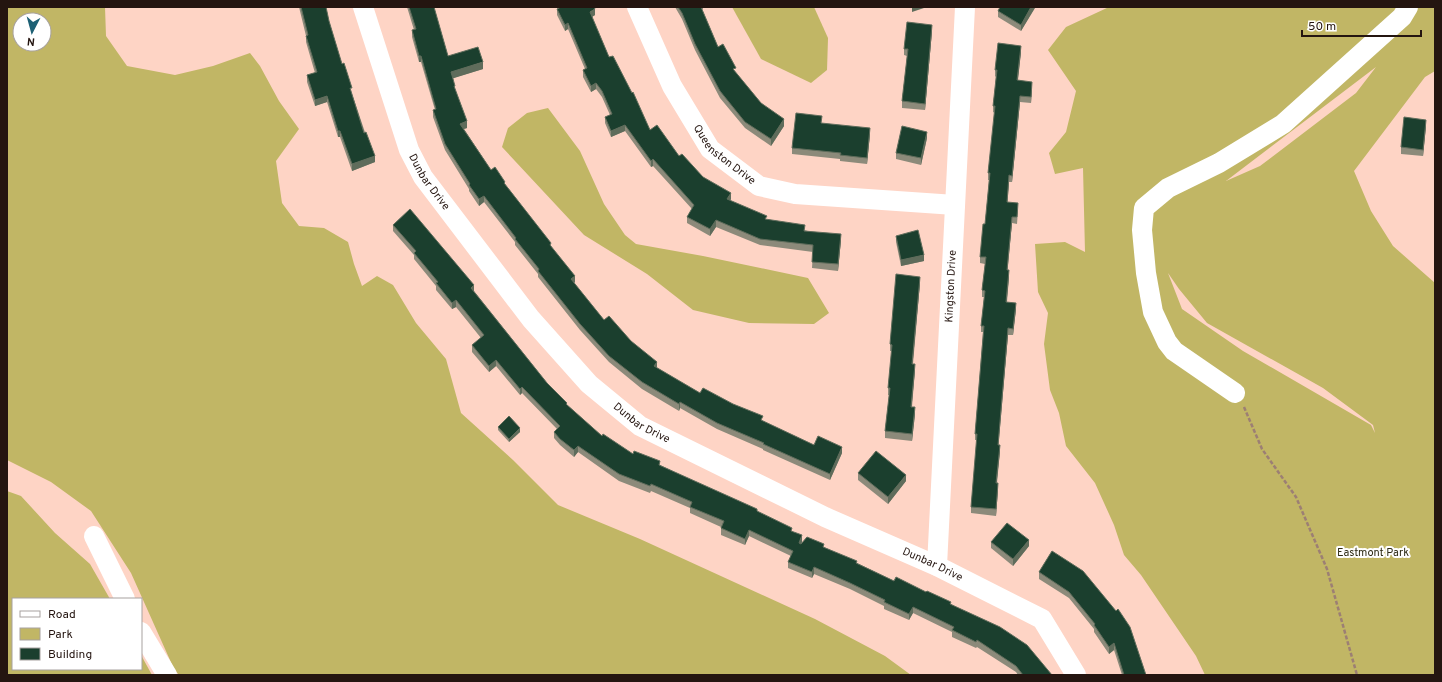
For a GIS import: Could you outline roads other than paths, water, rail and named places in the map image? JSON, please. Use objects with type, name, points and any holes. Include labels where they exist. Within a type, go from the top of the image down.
[{"type":"street","name":"Dunbar Drive","points":[[363,7],[409,150],[423,177],[531,319],[589,384],[640,426],[825,517],[937,566],[1042,620],[1076,675]]},
{"type":"street","name":"Queenston Drive","points":[[637,7],[672,86],[710,149],[759,186],[795,194],[956,205]]},
{"type":"street","name":"Kingston Drive","points":[[937,566],[965,7]]},
{"type":"street","points":[[1235,393],[1174,351],[1166,342],[1153,312],[1146,273],[1142,230],[1144,208],[1168,188],[1219,164],[1282,124],[1348,67],[1402,17],[1408,7]]},
{"type":"street","points":[[94,536],[125,598]]},
{"type":"street","points":[[142,634],[168,675]]},
{"type":"park label","name":"Eastmont Park","points":[[1373,553]]}]
